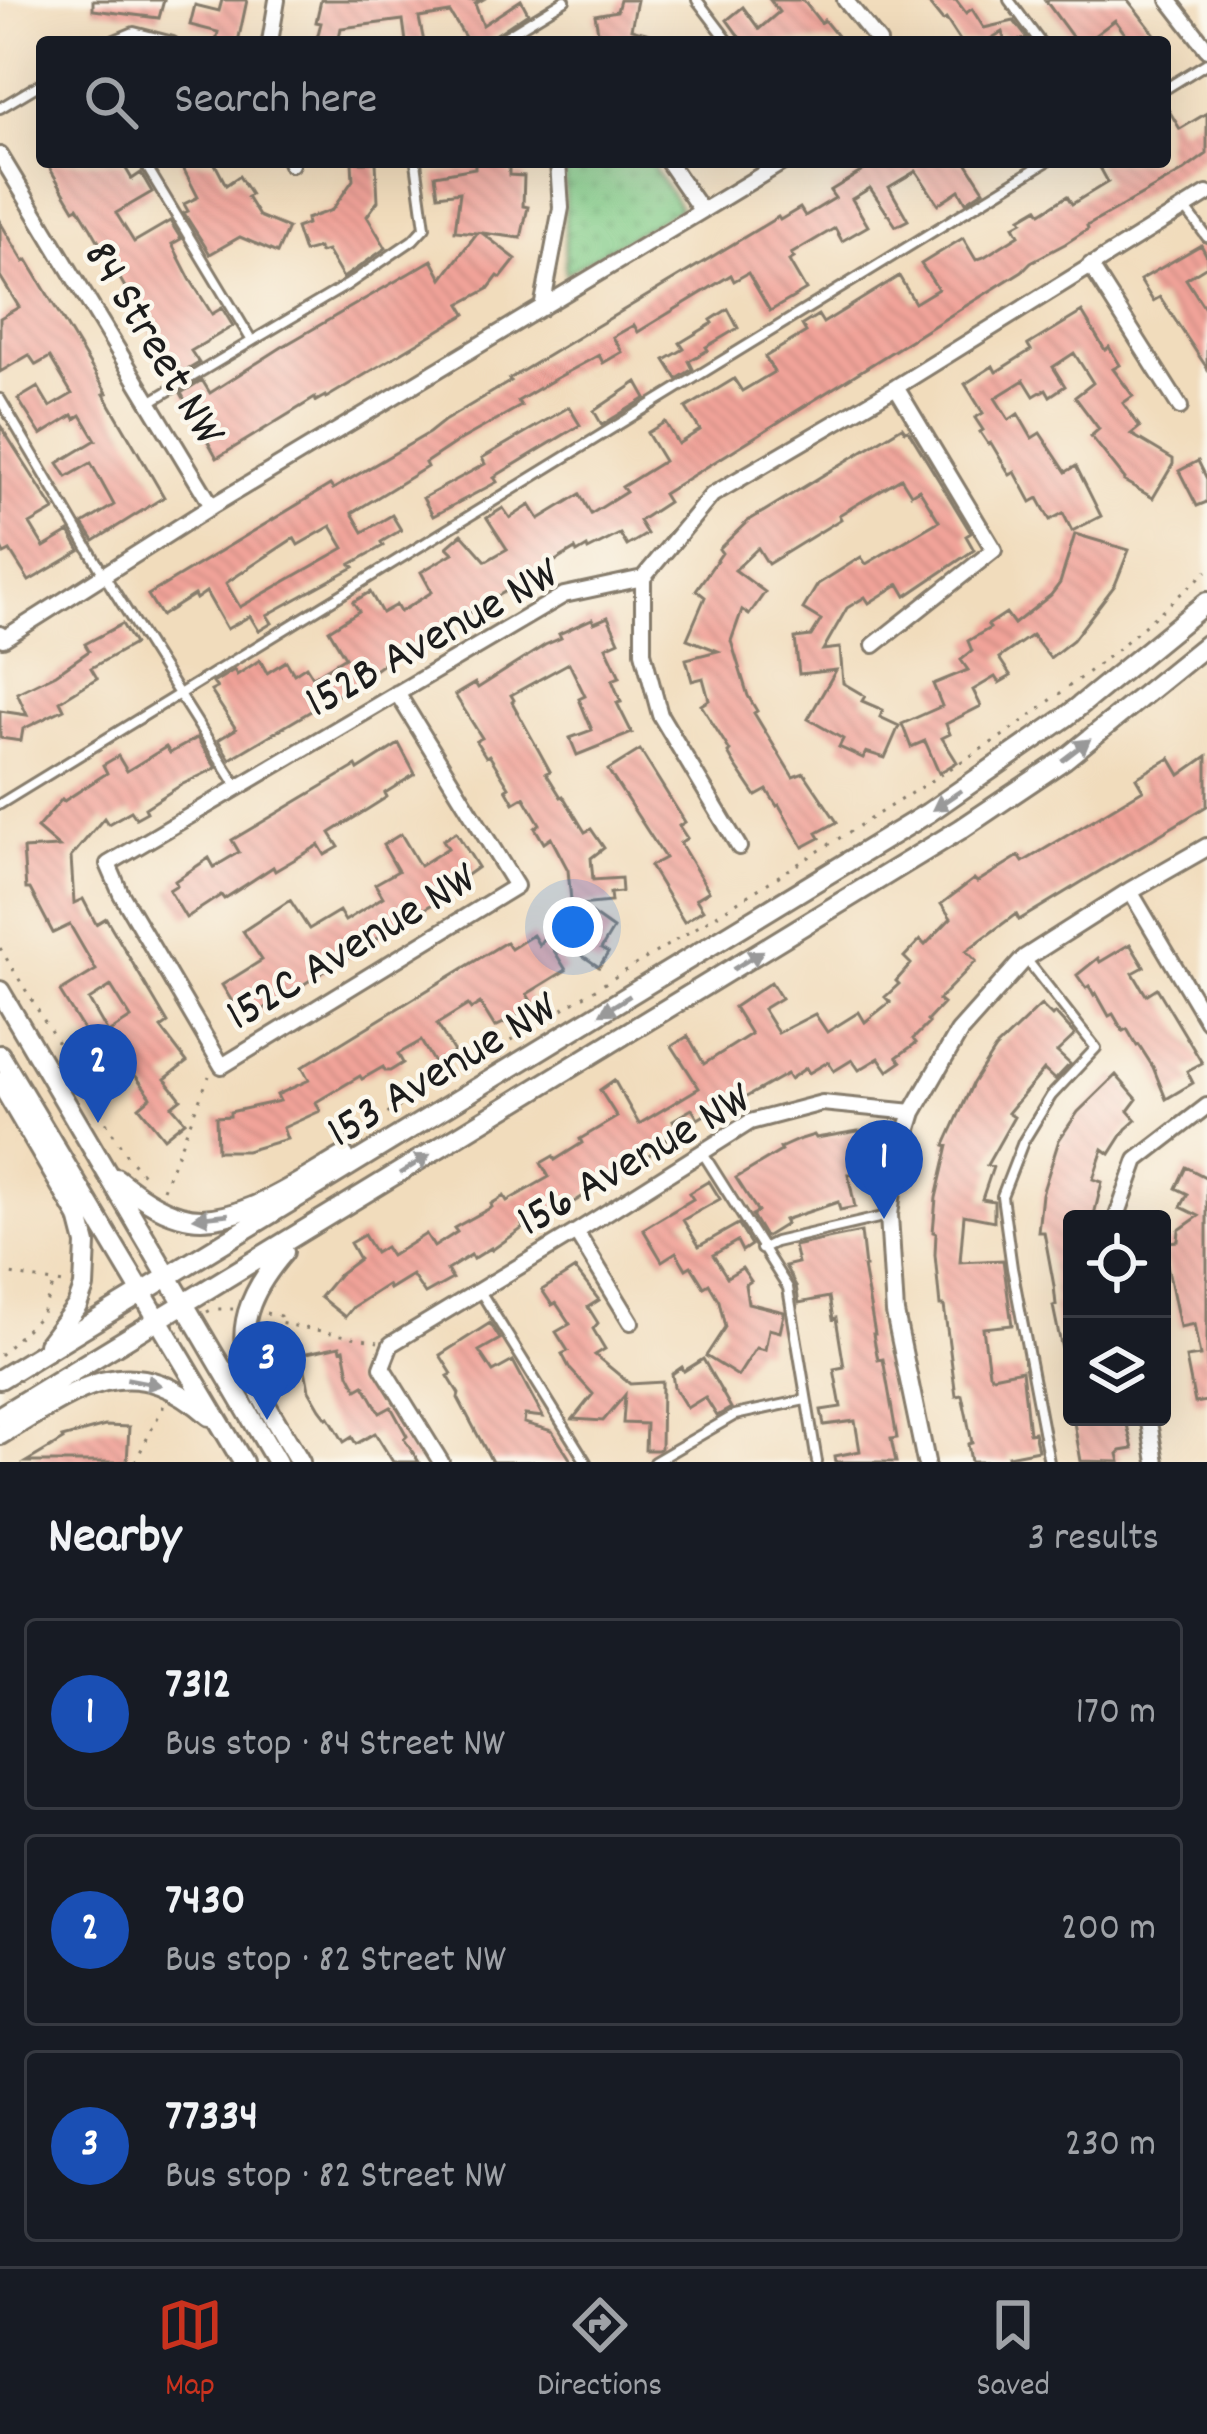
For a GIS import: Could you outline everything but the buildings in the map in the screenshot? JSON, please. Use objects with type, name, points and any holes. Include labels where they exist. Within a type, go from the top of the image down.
[{"type":"main road","name":"153 Avenue NW","points":[[8,1374],[928,812],[1066,717],[1207,602]]},
{"type":"main road","name":"153 Avenue NW","points":[[0,1416],[961,830],[1082,745],[1207,644]]},
{"type":"main road","points":[[0,992],[278,1462]]},
{"type":"main road","points":[[0,1055],[243,1462]]},
{"type":"main road","points":[[0,1082],[79,1217],[86,1244],[84,1287],[77,1306],[48,1344],[8,1374]]},
{"type":"main road","points":[[108,1171],[142,1198],[186,1219],[225,1216],[273,1197],[411,1117],[467,1096]]},
{"type":"main road","points":[[300,1462],[255,1385],[243,1333],[246,1310],[266,1274],[316,1226]]},
{"type":"main road","points":[[0,1435],[87,1384],[116,1378],[148,1379],[174,1389],[221,1426]]},
{"type":"street","points":[[271,36],[277,0]]},
{"type":"street","points":[[845,0],[874,36]]},
{"type":"street","points":[[1169,0],[1207,49]]},
{"type":"street","name":"84 Street NW","points":[[0,154],[212,506]]},
{"type":"street","points":[[542,308],[561,208],[558,168]]},
{"type":"street","points":[[672,168],[701,210]]},
{"type":"street","points":[[2,636],[772,168]]},
{"type":"street","points":[[739,848],[661,715],[643,652],[643,578],[712,495],[1207,194]]},
{"type":"street","points":[[1090,265],[1180,406]]},
{"type":"street","points":[[874,645],[994,550],[896,387]]},
{"type":"street","name":"152B Avenue NW","points":[[221,1066],[108,864],[564,595],[643,578]]},
{"type":"street","name":"152C Avenue NW","points":[[221,1066],[516,886],[397,693]]},
{"type":"street","points":[[926,1462],[895,1313],[889,1216],[894,1175],[913,1112],[959,1032],[1025,958],[1207,847]]},
{"type":"street","points":[[1130,891],[1207,1021]]},
{"type":"street","name":"156 Avenue NW","points":[[391,1344],[750,1122],[822,1103],[913,1112]]},
{"type":"street","points":[[1119,1210],[1137,1160],[1207,1106]]},
{"type":"street","points":[[576,1232],[632,1322]]},
{"type":"street","points":[[391,1344],[382,1367],[441,1462]]},
{"type":"street","points":[[1150,1426],[1156,1462]]},
{"type":"lane","points":[[506,36],[566,0]]},
{"type":"lane","points":[[697,0],[724,36]]},
{"type":"lane","points":[[1009,0],[1036,36]]},
{"type":"lane","points":[[1171,85],[1207,63]]},
{"type":"lane","points":[[0,108],[36,87]]},
{"type":"lane","points":[[148,168],[252,340]]},
{"type":"lane","points":[[149,402],[413,240],[425,227],[417,168]]},
{"type":"lane","points":[[0,804],[1036,168]]},
{"type":"lane","points":[[1185,207],[1207,237]]},
{"type":"lane","points":[[0,399],[238,787]]},
{"type":"lane","points":[[1025,958],[1096,1048],[1051,1096],[1023,1142],[1002,1196],[1049,1462]]},
{"type":"lane","points":[[702,1152],[788,1288],[817,1462]]},
{"type":"lane","points":[[761,1249],[776,1241],[889,1216]]},
{"type":"lane","points":[[480,1291],[586,1462]]},
{"type":"lane","points":[[654,1462],[735,1415],[805,1400]]},
{"type":"path","points":[[340,1141],[972,756],[1112,654],[1207,571]]},
{"type":"path","points":[[0,948],[127,1156],[163,1190],[207,1077],[221,1066]]},
{"type":"path","points":[[0,1272],[55,1283],[46,1309],[0,1355]]},
{"type":"path","points":[[213,1309],[240,1309]]},
{"type":"path","points":[[258,1312],[280,1316],[279,1323],[391,1344]]},
{"type":"path","points":[[135,1462],[166,1400]]},
{"type":"green space","points":[[565,168],[654,168],[680,208],[565,274]]},
{"type":"place","name":"7430","points":[[98,1123]]},
{"type":"place","name":"7312","points":[[884,1219]]},
{"type":"place","name":"77334","points":[[267,1420]]}]
